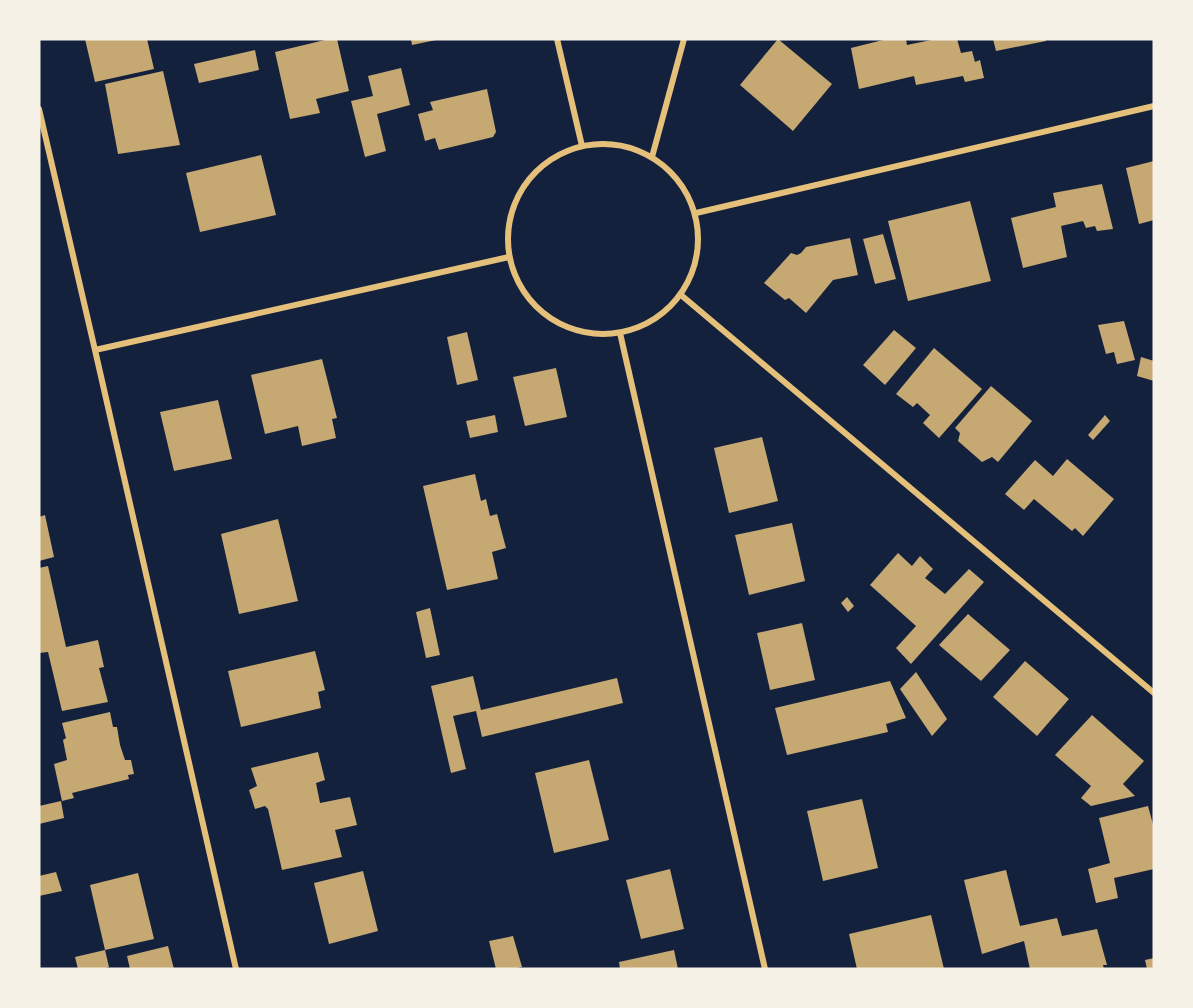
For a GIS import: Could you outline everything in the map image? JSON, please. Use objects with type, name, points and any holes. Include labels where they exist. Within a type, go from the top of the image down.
[{"type":"street","points":[[557,39],[582,146]]},
{"type":"street","points":[[652,156],[684,39]]},
{"type":"street","points":[[696,213],[1154,106]]},
{"type":"street","points":[[39,109],[236,969]]},
{"type":"street","points":[[606,143],[629,147],[652,156],[671,171],[686,191],[696,213],[698,250],[694,269],[681,295],[664,312],[643,326],[620,333],[590,333],[562,325],[537,308],[519,285],[509,256],[508,228],[516,199],[532,175],[554,156],[582,146],[606,143]]},
{"type":"street","points":[[95,350],[509,256]]},
{"type":"street","points":[[681,295],[1154,693]]},
{"type":"street","points":[[620,333],[765,969]]},
{"type":"building","points":[[85,39],[147,39],[154,69],[95,82]]},
{"type":"building","points":[[337,39],[349,91],[316,99],[320,113],[290,119],[275,52]]},
{"type":"building","points":[[411,39],[436,39],[436,40],[412,45]]},
{"type":"building","points":[[778,39],[832,84],[793,131],[740,85]]},
{"type":"building","points":[[887,39],[906,39],[907,45],[936,39],[957,39],[961,53],[972,51],[975,62],[980,60],[984,78],[965,82],[963,76],[916,85],[914,76],[859,89],[851,48]]},
{"type":"building","points":[[993,39],[1046,39],[1046,41],[996,51]]},
{"type":"building","points":[[255,50],[259,70],[199,83],[194,64]]},
{"type":"building","points":[[401,68],[410,105],[377,114],[386,151],[365,157],[351,101],[373,96],[368,76]]},
{"type":"building","points":[[163,71],[180,145],[118,154],[105,84]]},
{"type":"building","points":[[487,89],[496,132],[493,137],[439,150],[435,138],[425,141],[418,114],[433,110],[430,102]]},
{"type":"building","points":[[261,155],[276,215],[200,232],[186,173]]},
{"type":"building","points":[[1154,161],[1154,220],[1139,224],[1126,168]]},
{"type":"building","points":[[1102,184],[1113,229],[1097,231],[1095,226],[1086,228],[1083,221],[1061,226],[1067,257],[1023,268],[1011,218],[1056,207],[1053,193]]},
{"type":"building","points":[[970,201],[991,281],[908,301],[888,221]]},
{"type":"building","points":[[883,234],[896,279],[875,284],[863,239]]},
{"type":"building","points":[[850,238],[858,275],[833,280],[806,313],[789,298],[785,300],[764,283],[791,253],[797,255],[806,247]]},
{"type":"building","points":[[1124,321],[1135,360],[1117,364],[1114,352],[1106,354],[1098,325]]},
{"type":"building","points":[[894,330],[916,348],[885,385],[863,365]]},
{"type":"building","points":[[467,332],[478,380],[457,385],[447,337]]},
{"type":"building","points":[[934,348],[982,389],[939,438],[923,423],[930,415],[917,403],[913,407],[896,394]]},
{"type":"building","points":[[1141,357],[1154,361],[1154,381],[1137,376]]},
{"type":"building","points":[[322,359],[337,418],[332,419],[336,438],[302,446],[298,426],[265,434],[251,375]]},
{"type":"building","points":[[556,368],[567,417],[525,426],[513,377]]},
{"type":"building","points":[[991,386],[1032,421],[998,462],[992,457],[982,462],[958,441],[960,433],[955,428]]},
{"type":"building","points":[[218,400],[232,459],[174,471],[160,412]]},
{"type":"building","points":[[495,415],[498,432],[470,438],[466,421]]},
{"type":"building","points":[[1105,415],[1110,421],[1093,440],[1088,435]]},
{"type":"building","points":[[762,437],[778,501],[729,513],[714,448]]},
{"type":"building","points":[[1067,459],[1114,499],[1083,536],[1075,528],[1072,531],[1034,499],[1024,510],[1005,494],[1035,460],[1053,476]]},
{"type":"building","points":[[475,474],[481,501],[486,499],[490,516],[497,514],[506,548],[492,552],[498,579],[447,590],[423,486]]},
{"type":"building","points":[[45,515],[54,557],[39,561],[39,517]]},
{"type":"building","points":[[278,519],[298,601],[239,614],[221,534]]},
{"type":"building","points":[[792,523],[805,581],[749,595],[735,535]]},
{"type":"building","points":[[898,553],[912,566],[920,556],[933,569],[925,578],[945,594],[969,569],[984,582],[911,664],[896,648],[916,626],[870,585]]},
{"type":"building","points":[[48,566],[66,647],[98,640],[104,667],[99,668],[108,702],[62,711],[48,652],[39,653],[39,568]]},
{"type":"building","points":[[847,597],[854,606],[848,612],[841,603]]},
{"type":"building","points":[[430,608],[440,655],[426,658],[416,612]]},
{"type":"building","points":[[968,614],[1010,650],[981,681],[939,645]]},
{"type":"building","points":[[802,623],[815,680],[770,690],[757,633]]},
{"type":"building","points":[[315,651],[325,690],[318,692],[321,708],[241,727],[228,671]]},
{"type":"building","points":[[1025,661],[1069,699],[1037,736],[993,697]]},
{"type":"building","points":[[916,672],[947,719],[932,736],[900,689]]},
{"type":"building","points":[[473,676],[481,710],[617,678],[623,703],[482,737],[476,711],[453,716],[466,769],[451,773],[431,686]]},
{"type":"building","points":[[890,681],[906,718],[886,724],[888,732],[787,755],[775,708]]},
{"type":"building","points":[[110,712],[113,727],[117,727],[125,760],[131,760],[134,774],[128,775],[129,779],[72,793],[74,798],[62,801],[54,764],[67,760],[63,740],[66,738],[62,723]]},
{"type":"building","points":[[1092,715],[1144,761],[1123,784],[1135,796],[1091,806],[1081,798],[1091,786],[1055,755]]},
{"type":"building","points":[[318,752],[325,780],[316,783],[320,803],[350,797],[357,825],[335,830],[342,857],[282,870],[268,809],[265,806],[255,809],[249,790],[257,786],[251,768]]},
{"type":"building","points":[[589,760],[609,840],[554,853],[535,773]]},
{"type":"building","points":[[862,799],[878,868],[823,881],[807,811]]},
{"type":"building","points":[[61,801],[64,818],[39,824],[39,806]]},
{"type":"building","points":[[1148,806],[1154,828],[1154,869],[1114,878],[1118,898],[1096,903],[1088,869],[1110,863],[1099,818]]},
{"type":"building","points":[[670,869],[684,929],[641,939],[626,880]]},
{"type":"building","points":[[1006,870],[1020,926],[1057,918],[1062,936],[1097,929],[1107,965],[1103,965],[1104,969],[1030,969],[1024,941],[982,954],[964,880]]},
{"type":"building","points":[[363,871],[378,931],[329,944],[314,883]]},
{"type":"building","points":[[56,872],[62,891],[39,896],[39,876]]},
{"type":"building","points":[[138,873],[154,939],[105,950],[90,885]]},
{"type":"building","points":[[931,915],[944,969],[857,969],[849,934]]},
{"type":"building","points":[[513,936],[522,967],[496,969],[489,941]]},
{"type":"building","points":[[168,946],[174,969],[130,969],[127,956]]},
{"type":"building","points":[[105,950],[109,967],[78,969],[75,957]]},
{"type":"building","points":[[674,950],[678,969],[620,969],[619,962]]},
{"type":"building","points":[[1154,958],[1154,969],[1147,969],[1145,960]]}]
